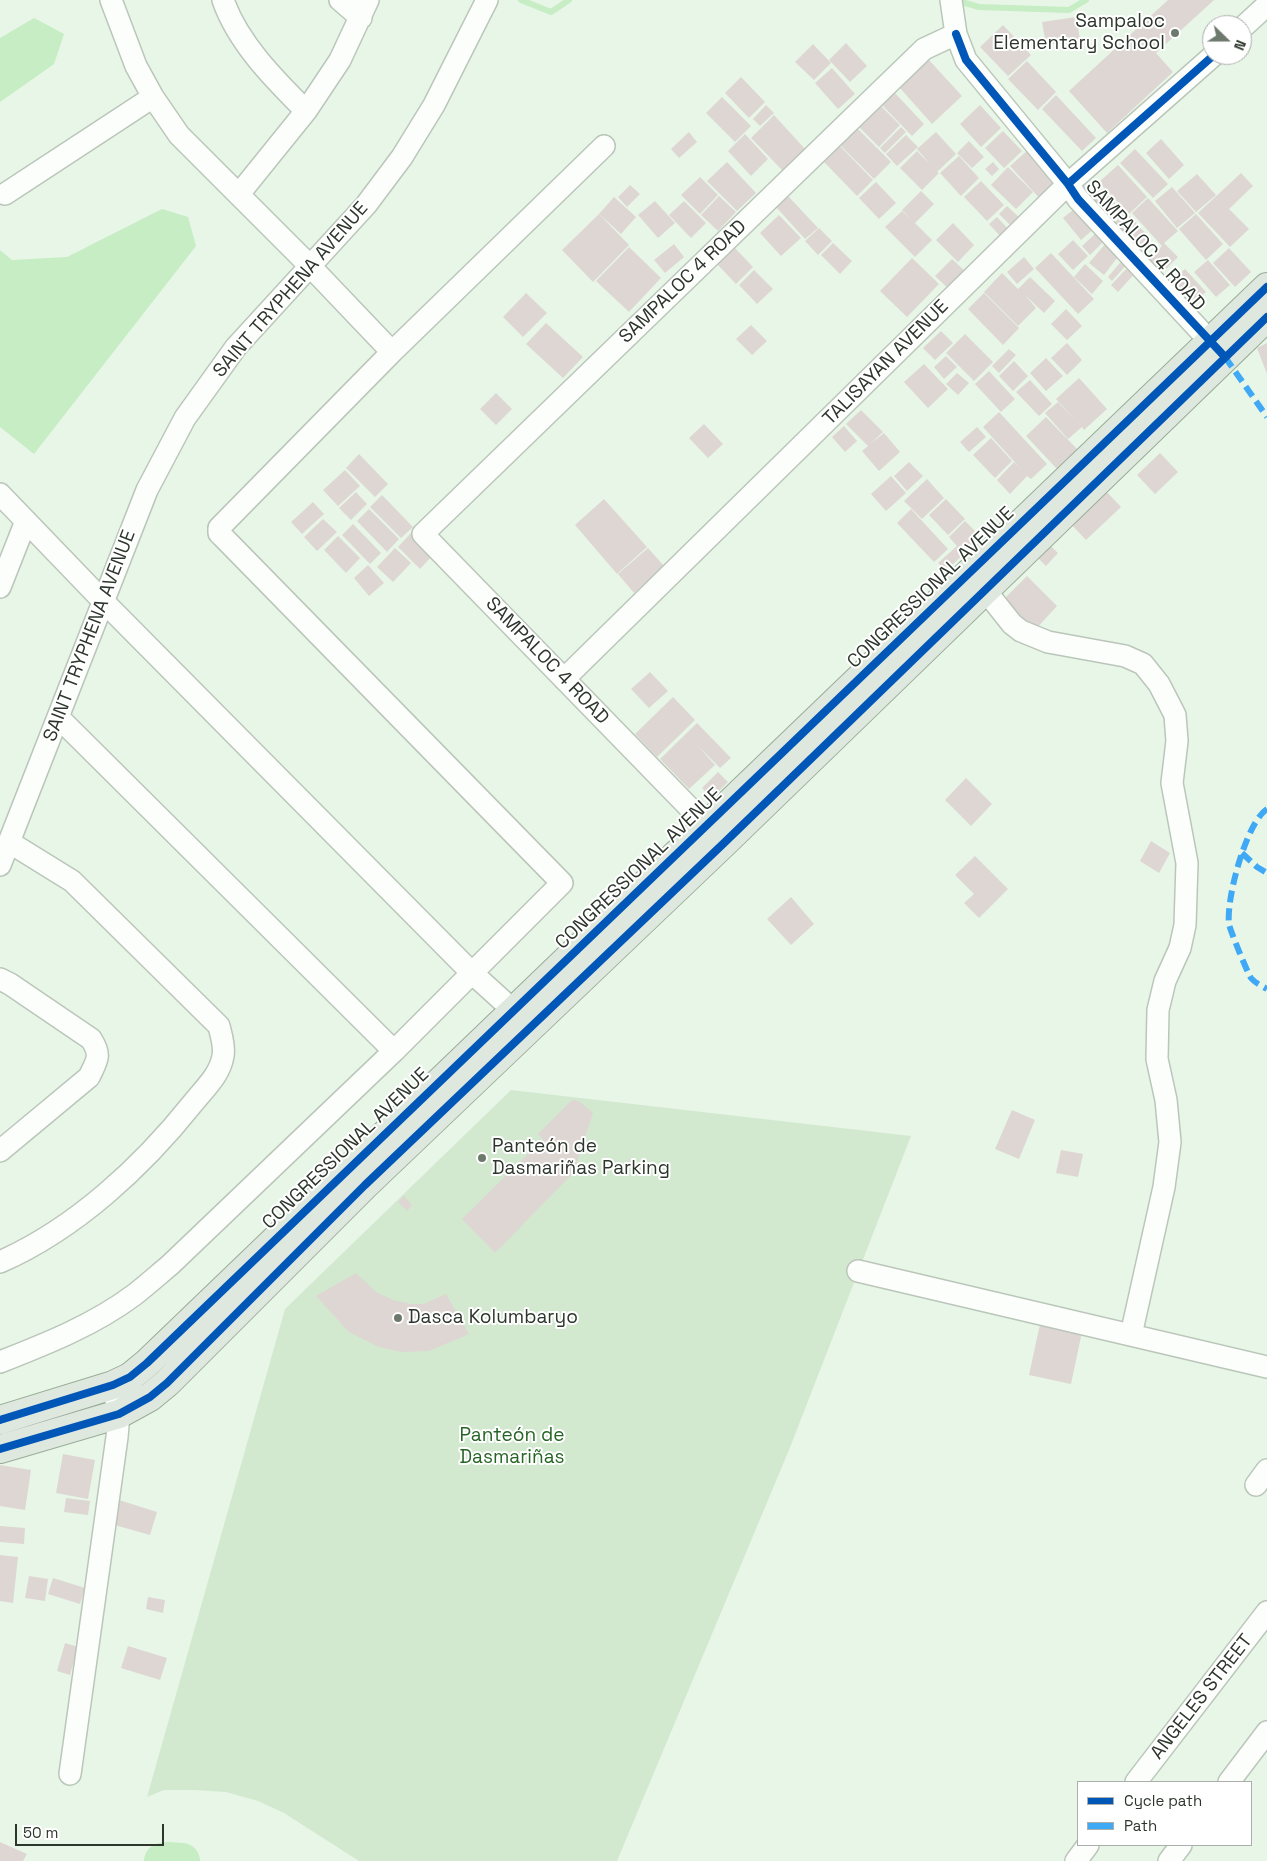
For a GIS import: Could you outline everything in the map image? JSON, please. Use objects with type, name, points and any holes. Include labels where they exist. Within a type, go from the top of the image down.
[{"type":"main road","name":"CONGRESSIONAL AVENUE","points":[[0,1420],[113,1385],[130,1377],[147,1363],[514,1011],[716,834],[985,590],[1218,349],[1267,287]]},
{"type":"main road","name":"CONGRESSIONAL AVENUE","points":[[0,1449],[119,1414],[150,1397],[167,1383],[716,834],[1218,349],[1267,317]]},
{"type":"street","points":[[111,0],[136,66],[153,97],[179,134],[392,352]]},
{"type":"street","points":[[222,0],[247,46],[276,82],[306,110]]},
{"type":"street","points":[[239,194],[306,110],[340,60],[364,9],[340,0]]},
{"type":"street","name":"SAINT TRYPHENA AVENUE","points":[[0,865],[147,490],[185,418],[236,347],[366,205],[402,157],[434,105],[486,0]]},
{"type":"street","points":[[951,0],[955,28]]},
{"type":"street","points":[[1252,19],[1267,5]]},
{"type":"street","name":"SAMPALOC 4 ROAD","points":[[716,834],[422,534],[924,49],[955,28],[966,60],[1068,184],[1078,199],[1218,349]]},
{"type":"street","name":"TALISAYAN AVENUE","points":[[564,679],[1068,184],[1203,65]]},
{"type":"street","points":[[5,194],[153,97]]},
{"type":"street","points":[[0,1362],[45,1345],[94,1320],[134,1295],[170,1265],[394,1051],[562,883],[219,533],[220,525],[392,352],[604,146]]},
{"type":"street","points":[[0,494],[103,601],[472,973],[514,1011]]},
{"type":"street","points":[[0,587],[26,521]]},
{"type":"street","points":[[985,590],[1012,624],[1021,631],[1048,642],[1125,656],[1143,664],[1159,684],[1175,715],[1177,741],[1172,783],[1187,863],[1185,925],[1180,948],[1165,981],[1158,1010],[1157,1059],[1166,1100],[1170,1142],[1164,1187],[1131,1335]]},
{"type":"street","points":[[58,717],[394,1051]]},
{"type":"street","points":[[0,1262],[65,1226],[124,1177],[173,1128],[216,1075],[223,1055],[219,1026],[72,881],[9,842]]},
{"type":"street","points":[[0,979],[91,1039],[98,1050],[97,1062],[88,1077],[0,1151]]},
{"type":"street","points":[[858,1272],[1267,1367]]},
{"type":"street","points":[[70,1774],[119,1414],[113,1385]]},
{"type":"street","name":"ANGELES STREET","points":[[1137,1781],[1267,1612]]},
{"type":"street","points":[[1230,1781],[1267,1732]]},
{"type":"street","points":[[1076,1861],[1087,1846]]},
{"type":"street","points":[[1169,1861],[1180,1846]]},
{"type":"green space","name":"Panteón de Dasmariñas","points":[[511,1090],[911,1136],[789,1450],[617,1861],[359,1861],[284,1813],[258,1801],[226,1792],[195,1790],[164,1790],[147,1797],[285,1309]]},
{"type":"shaded area","points":[[34,18],[64,34],[54,64],[0,102],[0,38]]},
{"type":"shaded area","points":[[162,209],[188,217],[196,246],[34,454],[0,427],[0,250],[12,260],[67,257]]},
{"type":"building","points":[[1168,0],[1214,0],[1156,53],[1173,72],[1107,133],[1069,91]]},
{"type":"building","points":[[1076,17],[1080,39],[1046,45],[1042,22]]},
{"type":"building","points":[[1003,25],[1031,55],[1008,76],[980,47]]},
{"type":"building","points":[[846,43],[867,66],[850,82],[829,60]]},
{"type":"building","points":[[813,44],[831,63],[814,80],[795,62]]},
{"type":"building","points":[[929,60],[962,96],[932,124],[899,87]]},
{"type":"building","points":[[1027,61],[1056,92],[1038,110],[1008,79]]},
{"type":"building","points":[[832,68],[855,94],[838,109],[815,83]]},
{"type":"building","points":[[741,77],[765,102],[749,118],[725,93]]},
{"type":"building","points":[[894,92],[924,124],[912,136],[881,104]]},
{"type":"building","points":[[1056,95],[1096,138],[1082,151],[1042,109]]},
{"type":"building","points":[[722,97],[751,126],[735,142],[706,113]]},
{"type":"building","points":[[766,105],[774,113],[760,126],[753,119]]},
{"type":"building","points":[[880,105],[900,125],[879,147],[858,126]]},
{"type":"building","points":[[980,105],[1001,128],[981,147],[960,124]]},
{"type":"building","points":[[774,115],[805,149],[783,171],[751,138]]},
{"type":"building","points":[[901,127],[906,132],[885,153],[880,148]]},
{"type":"building","points":[[857,128],[891,162],[874,179],[840,145]]},
{"type":"building","points":[[1003,131],[1022,151],[1004,168],[985,148]]},
{"type":"building","points":[[689,132],[697,142],[679,158],[671,149]]},
{"type":"building","points":[[936,132],[956,154],[922,190],[900,168],[917,151],[930,164],[917,149]]},
{"type":"building","points":[[745,134],[768,159],[751,176],[728,151]]},
{"type":"building","points":[[906,135],[918,147],[897,166],[886,154]]},
{"type":"building","points":[[1161,139],[1184,165],[1169,179],[1146,153]]},
{"type":"building","points":[[969,141],[984,157],[972,168],[957,153]]},
{"type":"building","points":[[840,146],[873,180],[857,196],[824,162]]},
{"type":"building","points":[[1135,149],[1168,184],[1153,198],[1120,163]]},
{"type":"building","points":[[1028,150],[1060,185],[1042,201],[1010,166]]},
{"type":"building","points":[[959,156],[979,178],[961,196],[940,173]]},
{"type":"building","points":[[727,162],[756,193],[737,211],[707,181]]},
{"type":"building","points":[[993,162],[999,169],[992,176],[985,169]]},
{"type":"building","points":[[1118,165],[1147,197],[1129,214],[1099,182]]},
{"type":"building","points":[[1008,167],[1033,192],[1016,209],[991,185]]},
{"type":"building","points":[[1241,173],[1253,186],[1229,209],[1249,229],[1230,247],[1198,213]]},
{"type":"building","points":[[1197,174],[1216,195],[1196,212],[1177,191]]},
{"type":"building","points":[[700,177],[718,195],[700,214],[681,195]]},
{"type":"building","points":[[981,181],[1004,205],[987,221],[964,197]]},
{"type":"building","points":[[876,182],[896,203],[879,219],[859,198]]},
{"type":"building","points":[[630,185],[640,194],[627,207],[618,197]]},
{"type":"building","points":[[1099,186],[1118,206],[1103,220],[1084,200]]},
{"type":"building","points":[[1172,187],[1195,213],[1177,228],[1155,201]]},
{"type":"building","points":[[921,191],[934,204],[915,223],[932,240],[915,257],[885,227],[902,211],[912,220],[902,210]]},
{"type":"building","points":[[719,196],[736,212],[718,231],[701,215]]},
{"type":"building","points":[[788,196],[818,228],[805,239],[776,207]]},
{"type":"building","points":[[614,197],[636,217],[621,234],[599,214]]},
{"type":"building","points":[[1148,198],[1178,231],[1164,243],[1178,257],[1163,272],[1149,259],[1162,246],[1132,213]]},
{"type":"building","points":[[655,201],[675,223],[658,238],[638,215]]},
{"type":"building","points":[[684,201],[706,223],[691,238],[669,215]]},
{"type":"building","points":[[1007,206],[1023,221],[1015,230],[999,214]]},
{"type":"building","points":[[1078,206],[1096,227],[1081,240],[1063,218]]},
{"type":"building","points":[[1126,212],[1149,237],[1133,252],[1110,227]]},
{"type":"building","points":[[599,214],[629,245],[593,282],[562,250]]},
{"type":"building","points":[[1196,214],[1223,244],[1206,260],[1179,229]]},
{"type":"building","points":[[779,215],[801,238],[781,256],[760,233]]},
{"type":"building","points":[[997,217],[1010,231],[1002,238],[989,224]]},
{"type":"building","points":[[953,223],[974,245],[958,262],[936,240]]},
{"type":"building","points":[[819,228],[832,241],[818,255],[805,241]]},
{"type":"building","points":[[1097,232],[1105,240],[1090,255],[1082,246]]},
{"type":"building","points":[[1073,240],[1088,256],[1073,270],[1058,254]]},
{"type":"building","points":[[833,243],[852,261],[840,274],[821,255]]},
{"type":"building","points":[[1106,243],[1120,254],[1104,275],[1089,263]]},
{"type":"building","points":[[674,244],[684,257],[665,273],[654,260]]},
{"type":"building","points":[[629,247],[661,278],[629,312],[596,281]]},
{"type":"building","points":[[734,247],[753,267],[736,284],[717,264]]},
{"type":"building","points":[[1229,248],[1251,272],[1235,287],[1213,263]]},
{"type":"building","points":[[1051,253],[1094,299],[1078,314],[1035,268]]},
{"type":"building","points":[[1024,257],[1034,269],[1017,284],[1007,272]]},
{"type":"building","points":[[912,258],[939,284],[907,317],[880,291]]},
{"type":"building","points":[[1124,258],[1129,262],[1112,281],[1108,277]]},
{"type":"building","points":[[952,259],[968,274],[951,291],[935,276]]},
{"type":"building","points":[[1208,260],[1230,285],[1216,297],[1194,272]]},
{"type":"building","points":[[1085,264],[1103,281],[1092,294],[1074,277]]},
{"type":"building","points":[[1130,265],[1137,271],[1118,292],[1111,285]]},
{"type":"building","points":[[1185,269],[1206,292],[1188,308],[1167,285]]},
{"type":"building","points":[[754,270],[773,289],[757,304],[739,285]]},
{"type":"building","points":[[1002,273],[1018,289],[1030,277],[1055,301],[1044,313],[1025,295],[1036,308],[1018,326],[984,292]]},
{"type":"building","points":[[526,293],[547,313],[523,337],[503,317]]},
{"type":"building","points":[[984,293],[1019,328],[1003,345],[968,309]]},
{"type":"building","points":[[1066,309],[1082,326],[1067,340],[1051,324]]},
{"type":"building","points":[[546,323],[583,357],[563,378],[526,344]]},
{"type":"building","points":[[751,325],[767,341],[752,355],[736,339]]},
{"type":"building","points":[[941,331],[953,343],[935,360],[923,348]]},
{"type":"building","points":[[965,334],[993,362],[974,381],[946,353]]},
{"type":"building","points":[[1067,343],[1082,360],[1067,375],[1051,358]]},
{"type":"building","points":[[1267,343],[1267,374],[1257,348]]},
{"type":"building","points":[[1009,349],[1016,355],[999,373],[992,366]]},
{"type":"building","points":[[946,356],[957,367],[944,379],[934,367]]},
{"type":"building","points":[[1046,358],[1063,376],[1046,391],[1030,373]]},
{"type":"building","points":[[1014,361],[1028,376],[1013,391],[999,376]]},
{"type":"building","points":[[924,364],[948,389],[928,408],[904,382]]},
{"type":"building","points":[[989,371],[1015,399],[1001,412],[975,384]]},
{"type":"building","points":[[957,373],[969,383],[958,395],[946,384]]},
{"type":"building","points":[[1079,378],[1107,409],[1084,430],[1082,427],[1068,439],[1045,413],[1058,402],[1080,425],[1056,399]]},
{"type":"building","points":[[1030,380],[1052,404],[1039,416],[1016,392]]},
{"type":"building","points":[[496,393],[512,409],[496,425],[480,409]]},
{"type":"building","points":[[861,410],[883,432],[870,444],[884,433],[900,452],[879,471],[862,451],[868,446],[846,424]]},
{"type":"building","points":[[999,412],[1047,464],[1031,479],[1027,476],[1010,494],[997,480],[1014,462],[1020,468],[983,427]]},
{"type":"building","points":[[1046,417],[1077,449],[1057,469],[1026,436]]},
{"type":"building","points":[[704,424],[723,444],[708,458],[689,438]]},
{"type":"building","points":[[844,426],[857,441],[845,452],[832,437]]},
{"type":"building","points":[[977,427],[986,437],[969,452],[960,442]]},
{"type":"building","points":[[991,438],[1012,461],[995,478],[973,455]]},
{"type":"building","points":[[1160,453],[1178,472],[1155,494],[1137,475]]},
{"type":"building","points":[[359,454],[388,484],[375,497],[346,468]]},
{"type":"building","points":[[909,462],[923,476],[907,491],[894,476]]},
{"type":"building","points":[[345,470],[360,486],[338,506],[323,490]]},
{"type":"building","points":[[891,476],[906,493],[886,511],[871,494]]},
{"type":"building","points":[[927,479],[944,498],[922,519],[904,501]]},
{"type":"building","points":[[1104,489],[1121,507],[1086,540],[1069,522]]},
{"type":"building","points":[[356,492],[367,504],[351,520],[339,508]]},
{"type":"building","points":[[382,495],[413,527],[401,538],[370,507]]},
{"type":"building","points":[[604,499],[647,547],[617,574],[575,525]]},
{"type":"building","points":[[946,499],[965,519],[948,535],[929,515]]},
{"type":"building","points":[[313,502],[324,514],[302,534],[291,522]]},
{"type":"building","points":[[369,509],[399,539],[387,552],[357,521]]},
{"type":"building","points":[[911,509],[948,549],[934,562],[897,523]]},
{"type":"building","points":[[323,519],[337,532],[317,551],[304,537]]},
{"type":"building","points":[[965,521],[981,537],[946,571],[938,563],[957,546],[949,537]]},
{"type":"building","points":[[353,524],[381,553],[370,564],[342,535]]},
{"type":"building","points":[[411,533],[434,554],[420,569],[398,547]]},
{"type":"building","points":[[338,536],[360,558],[346,573],[324,550]]},
{"type":"building","points":[[1045,540],[1058,553],[1046,566],[1033,553]]},
{"type":"building","points":[[395,548],[411,563],[393,582],[377,567]]},
{"type":"building","points":[[648,548],[664,566],[634,593],[618,574]]},
{"type":"building","points":[[368,565],[384,583],[369,596],[354,578]]},
{"type":"building","points":[[1027,576],[1057,606],[1034,631],[1003,600]]},
{"type":"building","points":[[650,672],[668,691],[649,708],[631,689]]},
{"type":"building","points":[[673,697],[695,720],[657,757],[635,734]]},
{"type":"building","points":[[697,723],[731,758],[720,768],[697,745],[715,765],[689,789],[660,759]]},
{"type":"building","points":[[718,772],[728,782],[712,798],[702,788]]},
{"type":"building","points":[[966,778],[992,804],[971,826],[945,800]]},
{"type":"building","points":[[1151,841],[1170,853],[1159,873],[1140,861]]},
{"type":"building","points":[[975,856],[1008,889],[979,918],[964,903],[974,894],[955,875]]},
{"type":"building","points":[[791,897],[814,924],[791,945],[767,919]]},
{"type":"building","points":[[572,1100],[579,1101],[593,1113],[574,1172],[495,1253],[462,1219],[543,1139],[538,1134]]},
{"type":"building","points":[[1012,1110],[1035,1120],[1019,1159],[995,1149]]},
{"type":"building","points":[[1061,1150],[1083,1154],[1078,1177],[1056,1173]]},
{"type":"building","points":[[404,1196],[412,1205],[407,1211],[398,1202]]},
{"type":"building","name":"Dasca Kolumbaryo","points":[[356,1273],[376,1292],[393,1300],[411,1304],[423,1304],[446,1294],[469,1334],[429,1351],[402,1352],[379,1347],[349,1332],[316,1296]]},
{"type":"building","points":[[1040,1324],[1082,1332],[1071,1384],[1029,1375]]},
{"type":"building","points":[[63,1454],[95,1460],[88,1499],[56,1493]]},
{"type":"building","points":[[0,1465],[31,1470],[25,1510],[0,1506]]},
{"type":"building","points":[[66,1498],[90,1501],[88,1515],[64,1512]]},
{"type":"building","points":[[119,1500],[157,1512],[150,1535],[111,1524]]},
{"type":"building","points":[[0,1526],[25,1528],[24,1544],[0,1542]]},
{"type":"building","points":[[0,1555],[18,1557],[13,1603],[0,1601]]},
{"type":"building","points":[[29,1576],[48,1579],[45,1601],[25,1598]]},
{"type":"building","points":[[53,1578],[85,1588],[80,1604],[48,1594]]},
{"type":"building","points":[[148,1597],[165,1600],[163,1613],[146,1609]]},
{"type":"building","points":[[65,1643],[78,1647],[70,1675],[57,1671]]},
{"type":"building","points":[[128,1646],[167,1658],[160,1680],[121,1668]]},
{"type":"building","points":[[0,1842],[27,1854],[23,1861],[0,1861]]},
{"type":"waterway","points":[[521,0],[551,12],[569,0]]},
{"type":"waterway","points":[[955,0],[979,7],[1069,10],[1086,0]]},
{"type":"waterway","points":[[162,1861],[182,1861]]},
{"type":"marked path","points":[[1225,357],[1267,417]]},
{"type":"marked path","points":[[1267,809],[1259,817],[1245,845],[1234,880],[1229,912],[1230,928],[1249,975],[1254,981],[1267,989]]},
{"type":"marked path","points":[[1242,853],[1257,867],[1267,873]]},
{"type":"cycle path","points":[[956,34],[966,60],[1068,184],[1078,199],[1225,357]]},
{"type":"cycle path","points":[[1068,184],[1203,65]]},
{"type":"cycle path","points":[[0,1420],[113,1385],[130,1377],[147,1363],[1267,287]]},
{"type":"cycle path","points":[[0,1449],[119,1414],[150,1397],[167,1383],[365,1185],[724,843],[1267,317]]},
{"type":"place","name":"Sampaloc Elementary School","points":[[1175,33]]},
{"type":"place","name":"Panteón de Dasmariñas Parking","points":[[482,1158]]},
{"type":"place","name":"Dasca Kolumbaryo","points":[[398,1318]]}]
